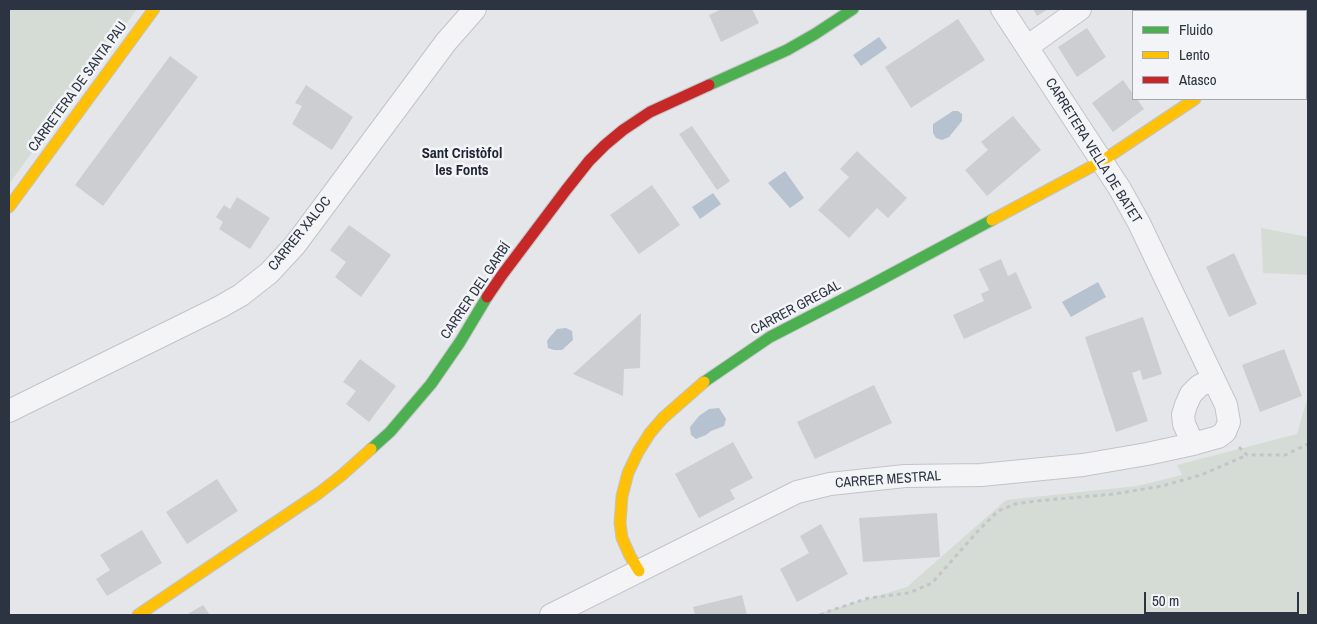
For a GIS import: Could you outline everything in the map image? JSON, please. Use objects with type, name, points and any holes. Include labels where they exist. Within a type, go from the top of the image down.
[{"type":"street","name":"CARRETERA DE SANTA PAU","points":[[9,207],[154,9]]},
{"type":"street","name":"CARRER XALOC","points":[[9,411],[220,307],[241,295],[269,273],[295,245],[446,42],[475,9]]},
{"type":"street","name":"CARRER DEL GARBÍ","points":[[138,615],[319,493],[390,432],[431,384],[502,275],[566,190],[589,162],[611,140],[650,112],[786,50],[853,9]]},
{"type":"street","name":"CARRETERA VELLA DE BATET","points":[[1002,9],[1120,189],[1139,223],[1226,405],[1229,422],[1225,432]]},
{"type":"street","points":[[1027,47],[1080,9]]},
{"type":"street","name":"CARRER GREGAL","points":[[638,571],[622,538],[620,524],[622,496],[628,474],[650,433],[680,402],[714,374],[770,337],[1102,161],[1194,100]]},
{"type":"street","points":[[1213,379],[1199,386],[1192,394],[1183,415],[1184,424],[1193,444],[1213,439],[1225,432]]},
{"type":"street","name":"CARRER MESTRAL","points":[[551,615],[797,492],[830,484],[905,476],[981,475],[1083,465],[1193,444]]},
{"type":"path","points":[[1225,432],[1248,455]]},
{"type":"path","points":[[820,615],[869,598],[909,593],[932,584],[998,511],[1016,504],[1114,494],[1162,486],[1201,475],[1248,455],[1285,455],[1308,444]]},
{"type":"shaded area","points":[[9,9],[137,9],[9,184]]},
{"type":"shaded area","points":[[1261,228],[1308,237],[1308,275],[1263,273]]},
{"type":"shaded area","points":[[1308,396],[1308,615],[814,615],[907,587],[1006,500],[1137,486],[1182,475],[1177,465],[1297,434]]},
{"type":"water","points":[[879,37],[887,48],[861,66],[853,55]]},
{"type":"water","points":[[953,111],[958,111],[962,114],[962,121],[949,137],[942,140],[936,138],[933,133],[933,124]]},
{"type":"water","points":[[785,171],[804,198],[790,208],[768,183]]},
{"type":"water","points":[[713,193],[721,204],[700,219],[692,207]]},
{"type":"water","points":[[1098,282],[1106,297],[1071,317],[1062,302]]},
{"type":"water","points":[[566,328],[572,331],[573,340],[562,350],[548,348],[547,341],[557,329]]},
{"type":"water","points":[[719,408],[726,419],[724,426],[696,439],[691,435],[690,427],[699,416],[709,409]]},
{"type":"building","points":[[722,9],[752,9],[759,23],[721,42],[709,15]]},
{"type":"building","points":[[1033,9],[1048,9],[1037,16]]},
{"type":"building","points":[[1138,9],[1177,10],[1138,10]]},
{"type":"building","points":[[958,19],[985,60],[911,108],[885,67]]},
{"type":"building","points":[[1087,28],[1106,57],[1077,77],[1058,47]]},
{"type":"building","points":[[170,56],[198,77],[103,206],[75,185]]},
{"type":"building","points":[[1123,80],[1132,93],[1132,100],[1138,100],[1144,109],[1113,132],[1092,103]]},
{"type":"building","points":[[306,85],[353,117],[332,150],[292,124],[302,106],[295,103]]},
{"type":"building","points":[[1013,116],[1041,150],[987,196],[965,170],[988,150],[981,142]]},
{"type":"building","points":[[692,126],[730,181],[717,190],[679,134]]},
{"type":"building","points":[[857,151],[907,198],[888,218],[877,208],[849,238],[818,210],[849,177],[840,169]]},
{"type":"building","points":[[652,185],[680,225],[639,254],[610,215]]},
{"type":"building","points":[[237,197],[270,218],[250,249],[219,229],[223,222],[216,217],[224,205],[230,209]]},
{"type":"building","points":[[349,225],[391,255],[361,297],[335,277],[346,262],[330,250]]},
{"type":"building","points":[[1234,253],[1257,304],[1229,317],[1206,267]]},
{"type":"building","points":[[1001,259],[1008,276],[1016,272],[1032,308],[964,339],[953,315],[984,301],[981,294],[989,290],[979,269]]},
{"type":"building","points":[[641,313],[640,368],[624,369],[623,396],[573,374]]},
{"type":"building","points":[[1143,317],[1162,374],[1143,380],[1140,370],[1132,373],[1148,421],[1116,432],[1085,337]]},
{"type":"building","points":[[1284,349],[1302,396],[1260,412],[1242,365]]},
{"type":"building","points":[[360,359],[396,386],[369,422],[346,404],[356,391],[343,382]]},
{"type":"building","points":[[874,385],[892,423],[815,459],[797,422]]},
{"type":"building","points":[[733,442],[753,478],[730,490],[735,499],[699,518],[675,474]]},
{"type":"building","points":[[217,479],[238,511],[187,544],[166,512]]},
{"type":"building","points":[[937,513],[940,557],[863,562],[859,518]]},
{"type":"building","points":[[821,524],[848,574],[797,602],[780,569],[809,553],[800,536]]},
{"type":"building","points":[[142,530],[162,563],[107,596],[96,579],[110,570],[100,555]]},
{"type":"building","points":[[742,595],[747,615],[695,615],[693,607]]},
{"type":"building","points":[[203,605],[210,615],[186,615]]},
{"type":"traffic: fast","points":[[709,85],[787,50],[853,9]]},
{"type":"traffic: fast","points":[[704,382],[770,337],[992,220]]},
{"type":"traffic: fast","points":[[371,449],[390,432],[431,384],[460,342],[487,297]]},
{"type":"traffic: slow","points":[[9,207],[154,9]]},
{"type":"traffic: slow","points":[[992,220],[1102,161],[1194,100]]},
{"type":"traffic: slow","points":[[639,571],[622,538],[620,523],[622,496],[628,473],[650,433],[663,418],[704,382]]},
{"type":"traffic: slow","points":[[138,615],[319,493],[371,449]]},
{"type":"traffic: jam","points":[[487,297],[566,190],[589,161],[605,145],[650,112],[709,85]]},
{"type":"district","name":"Sant Cristòfol les Fonts","points":[[462,162]]}]
